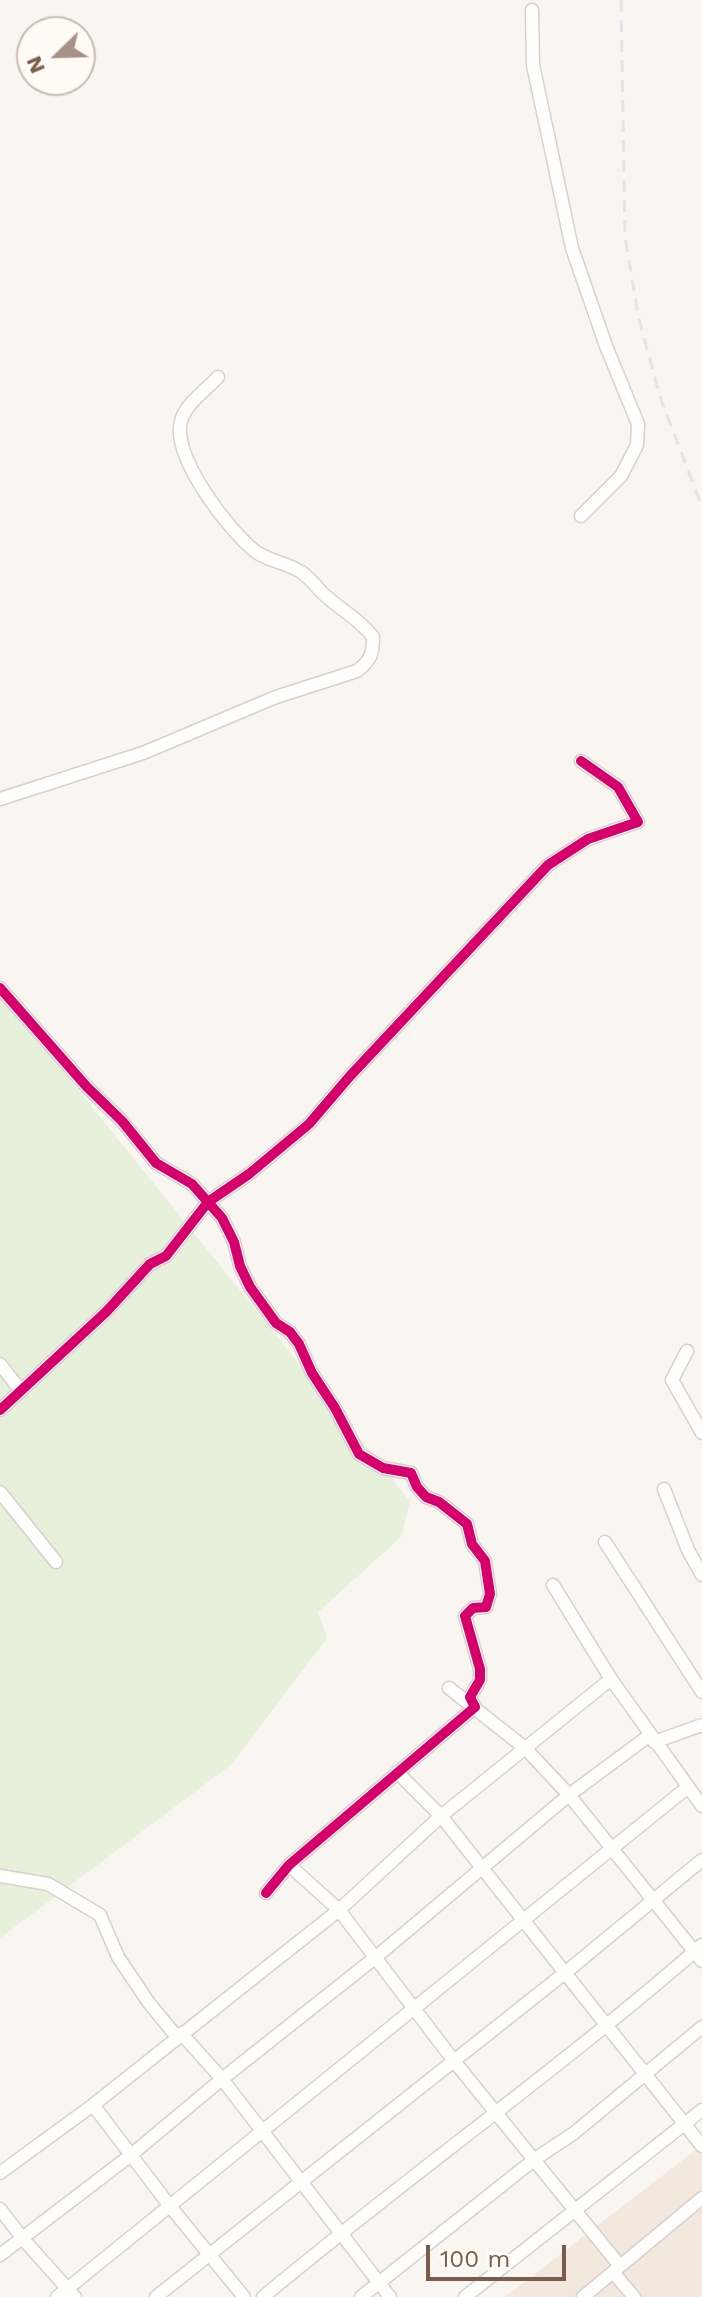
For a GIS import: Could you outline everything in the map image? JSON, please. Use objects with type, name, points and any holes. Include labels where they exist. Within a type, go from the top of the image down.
[{"type":"street","points":[[532,10],[533,65],[572,248],[638,424],[637,445],[621,476],[581,516]]},
{"type":"street","points":[[0,799],[143,753],[276,697],[357,671],[373,654],[373,637],[361,622],[329,599],[301,572],[258,553],[237,534],[213,506],[185,459],[180,440],[180,421],[187,408],[218,377]]},
{"type":"street","points":[[0,1410],[106,1312],[150,1264],[166,1256],[208,1202],[249,1174],[309,1124],[350,1076],[548,865],[588,839],[638,822],[618,787],[581,761]]},
{"type":"street","points":[[0,988],[87,1087],[122,1121],[156,1163],[192,1184],[222,1218],[250,1287],[276,1323],[290,1332],[299,1344],[312,1373],[359,1454],[383,1468],[411,1473],[426,1497],[439,1502],[471,1530],[472,1544],[485,1561],[490,1594],[486,1607],[473,1608],[465,1616],[480,1669],[480,1680],[470,1697],[475,1707]]},
{"type":"street","points":[[687,1351],[672,1380],[702,1433]]},
{"type":"street","points":[[0,1364],[21,1391]]},
{"type":"street","points":[[664,1489],[688,1550],[702,1575]]},
{"type":"street","points":[[0,1492],[56,1562]]},
{"type":"street","points":[[605,1542],[702,1692]]},
{"type":"street","points":[[553,1585],[611,1679],[702,1806]]},
{"type":"street","points":[[0,2173],[93,2105],[339,1910],[441,1816],[611,1679]]},
{"type":"street","points":[[263,2297],[340,2233],[700,1952],[569,1795],[525,1748],[449,1688]]},
{"type":"street","points":[[266,1893],[289,1865],[475,1707]]},
{"type":"street","points":[[0,2255],[131,2155],[376,1957],[569,1795],[652,1738],[702,1725]]},
{"type":"street","points":[[397,1772],[441,1816],[702,2146]]},
{"type":"street","points":[[57,2297],[71,2292],[169,2205],[688,1787]]},
{"type":"street","points":[[156,2297],[566,1972],[702,1860]]},
{"type":"street","points":[[289,1865],[339,1910],[454,2061],[575,2209],[634,2297]]},
{"type":"street","points":[[0,1876],[48,1884],[100,1915],[118,1957],[149,2003],[222,2079],[390,2297]]},
{"type":"street","points":[[361,2297],[535,2159],[574,2133],[702,2027]]},
{"type":"street","points":[[93,2105],[244,2297]]},
{"type":"street","points":[[465,2297],[702,2110]]},
{"type":"street","points":[[583,2297],[702,2198]]},
{"type":"street","points":[[0,2209],[71,2292]]},
{"type":"shaded area","points":[[698,2148],[702,2152],[702,2297],[505,2297]]},
{"type":"green space","points":[[0,993],[410,1501],[401,1537],[318,1612],[327,1638],[232,1764],[0,1938]]},
{"type":"railway","points":[[621,0],[625,236],[638,315],[660,397],[702,507]]},
{"type":"cycle path","points":[[0,1410],[106,1312],[150,1264],[166,1256],[208,1202],[249,1174],[309,1124],[350,1076],[548,865],[588,839],[638,822],[618,787],[581,761]]},
{"type":"cycle path","points":[[0,988],[87,1087],[122,1121],[156,1163],[192,1184],[222,1218],[250,1287],[276,1323],[290,1332],[299,1344],[312,1373],[359,1454],[383,1468],[411,1473],[426,1497],[439,1502],[467,1524],[472,1544],[485,1561],[490,1594],[486,1607],[473,1608],[465,1616],[480,1669],[480,1680],[470,1697],[475,1707],[289,1865],[266,1893]]}]
